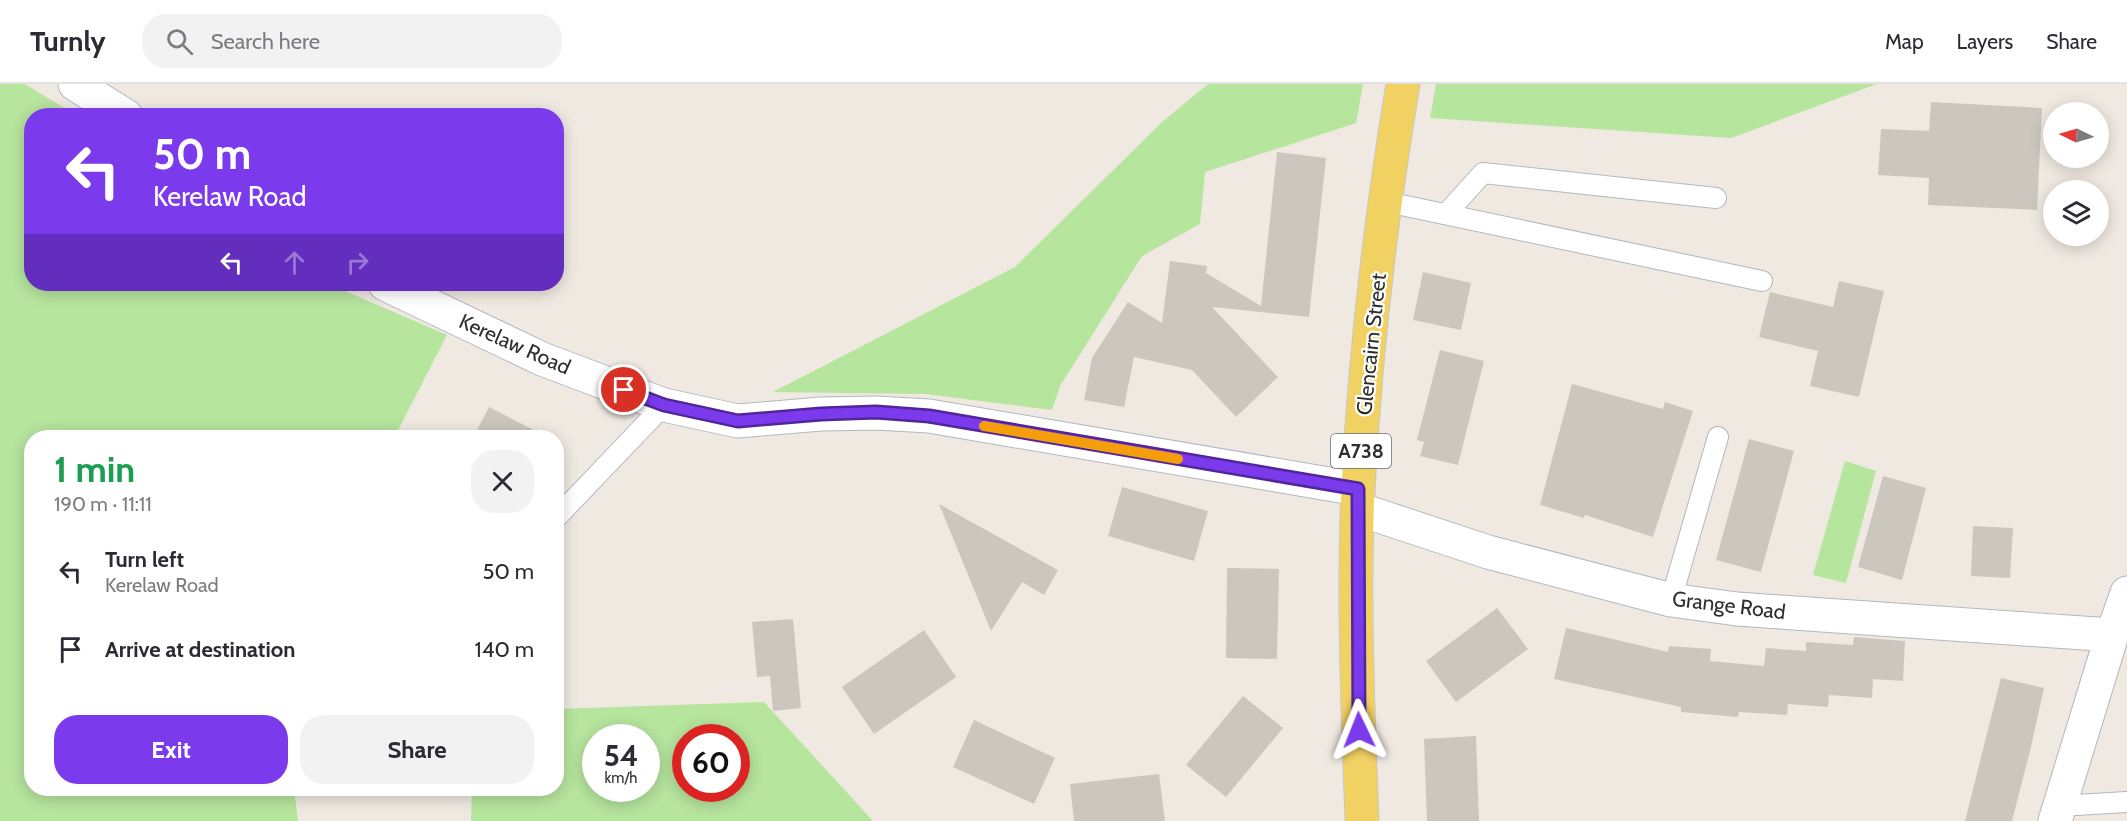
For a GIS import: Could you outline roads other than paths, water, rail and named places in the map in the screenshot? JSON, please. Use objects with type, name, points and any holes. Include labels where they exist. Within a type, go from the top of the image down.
[{"type":"main road","name":"Glencairn Street","points":[[1362,821],[1357,685],[1358,499],[1371,319],[1403,84]]},
{"type":"street","points":[[75,84],[113,108]]},
{"type":"street","name":"Kerelaw Road","points":[[399,291],[542,359],[664,405],[738,421],[876,412],[929,416],[1358,499]]},
{"type":"street","name":"Grange Road","points":[[1358,499],[1488,552],[1671,600],[1748,610],[2112,635]]},
{"type":"street","points":[[2057,814],[2127,593]]},
{"type":"lane","points":[[1446,214],[1483,173],[1716,198]]},
{"type":"lane","points":[[1387,202],[1762,282]]},
{"type":"lane","points":[[564,510],[664,405]]},
{"type":"lane","points":[[1671,600],[1718,437]]},
{"type":"lane","points":[[2057,814],[2127,802]]}]
